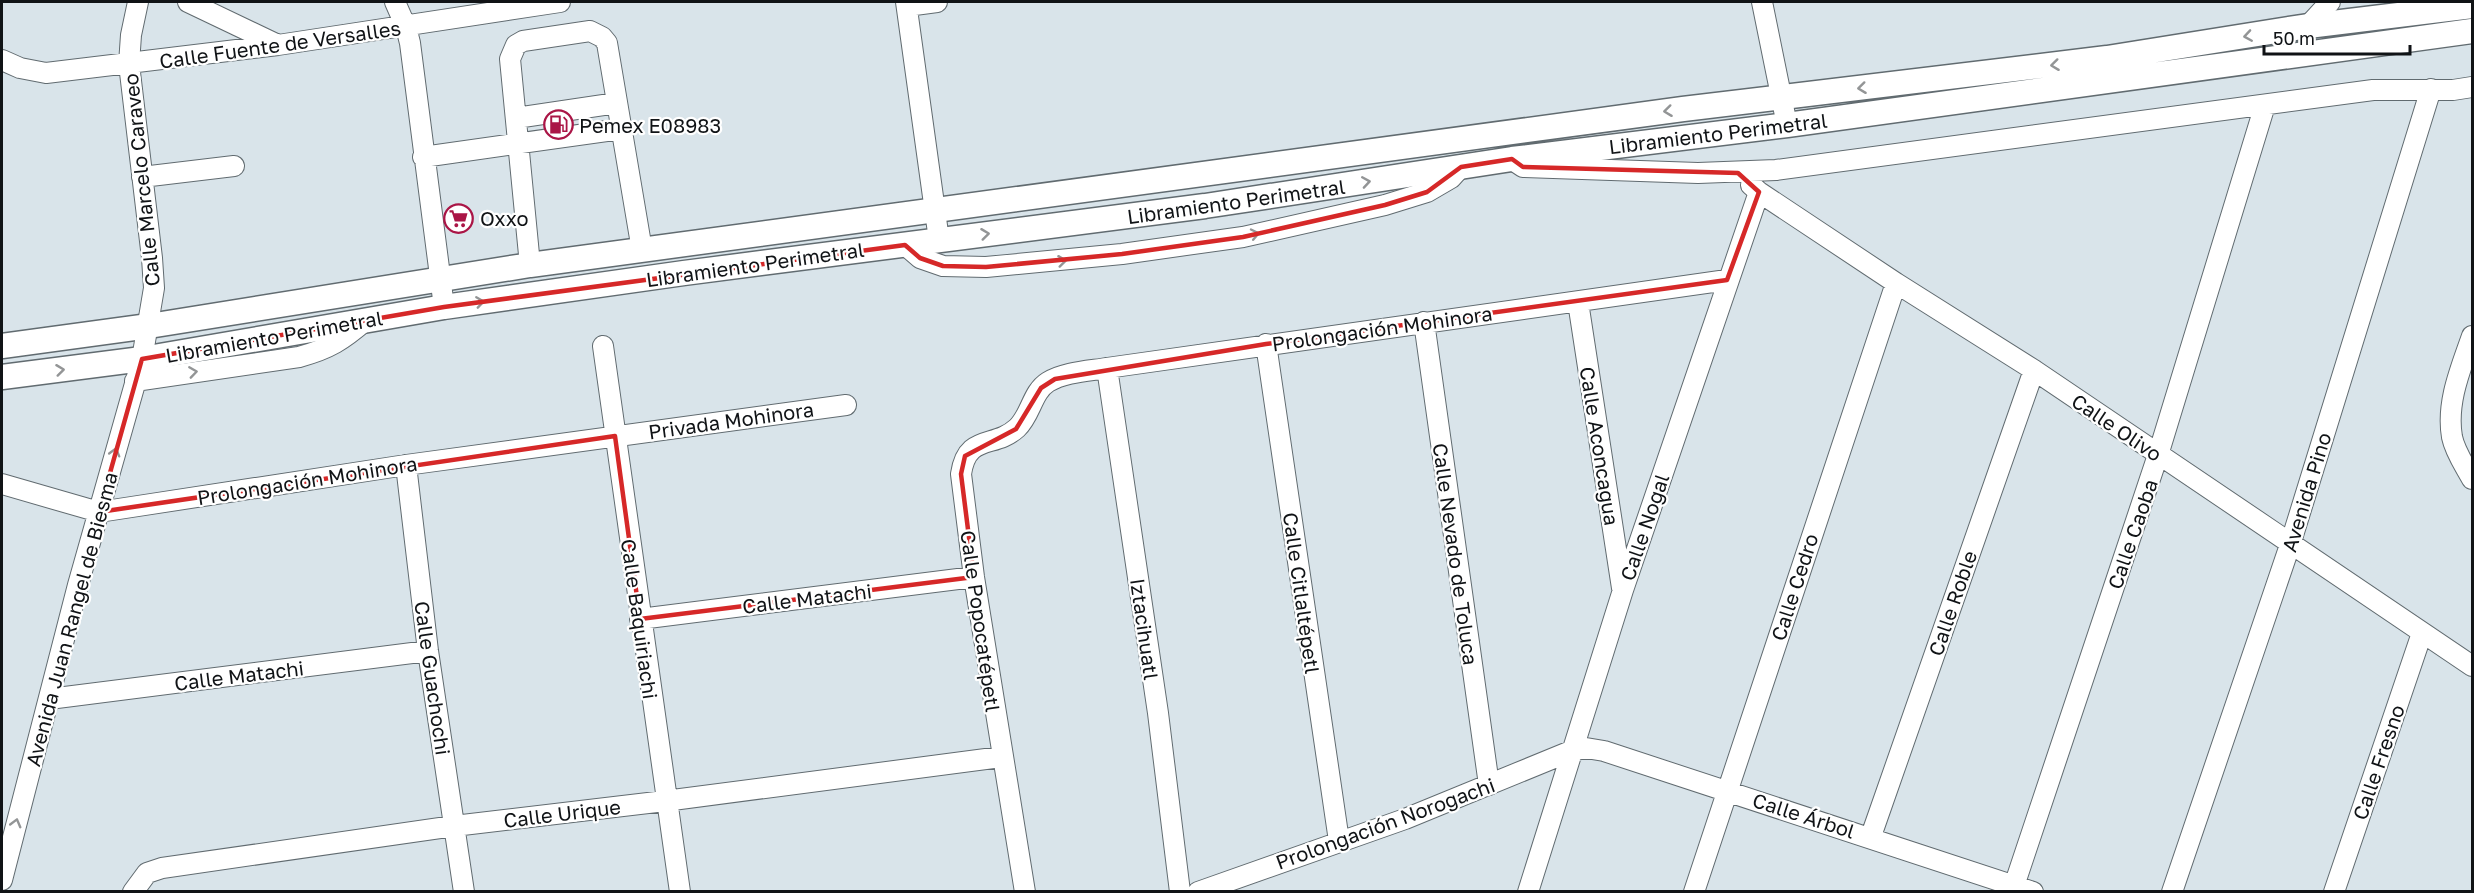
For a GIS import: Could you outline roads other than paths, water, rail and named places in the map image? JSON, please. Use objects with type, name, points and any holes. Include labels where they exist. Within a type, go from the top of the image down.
[{"type":"main road","name":"Libramiento Perimetral","points":[[2,377],[138,370],[248,340],[444,308],[905,244],[1205,206],[1512,159],[1787,125],[2472,6]]},
{"type":"main road","name":"Libramiento Perimetral","points":[[2,346],[149,326],[530,265],[1579,123],[2107,58],[2308,26],[2387,20],[2472,31]]},
{"type":"street","name":"Calle Marcelo Caraveo","points":[[138,2],[131,35],[129,64],[154,288],[149,326],[138,370]]},
{"type":"street","points":[[188,2],[278,45]]},
{"type":"street","points":[[395,2],[406,27],[444,308]]},
{"type":"street","name":"Calle Fuente de Versalles","points":[[2,60],[20,68],[46,73],[406,27],[493,6],[560,2]]},
{"type":"street","points":[[937,2],[906,4],[939,240]]},
{"type":"street","points":[[1762,2],[1787,125]]},
{"type":"street","points":[[2308,26],[2331,2]]},
{"type":"street","points":[[530,265],[510,59],[516,45],[523,40],[590,32],[602,37],[607,43],[642,250]]},
{"type":"street","points":[[1512,159],[1523,167],[1738,173],[1776,170],[2373,90],[2453,90],[2472,87]]},
{"type":"street","name":"Avenida Pino","points":[[2172,891],[2290,545],[2431,89]]},
{"type":"street","points":[[516,118],[617,103]]},
{"type":"street","name":"Calle Caoba","points":[[2013,888],[2158,455],[2265,105]]},
{"type":"street","points":[[423,157],[621,129]]},
{"type":"street","points":[[142,177],[234,166]]},
{"type":"street","points":[[905,244],[920,258],[943,266],[996,266],[1122,254],[1243,237],[1385,205],[1427,192],[1451,178],[1461,167]]},
{"type":"street","points":[[1738,173],[1759,192]]},
{"type":"street","name":"Calle Olivo","points":[[1759,192],[1896,283],[2034,370],[2472,666]]},
{"type":"street","name":"Calle Nogal","points":[[1528,891],[1623,590],[1727,280],[1759,192]]},
{"type":"street","name":"Prolongación Mohinora","points":[[1041,388],[1061,377],[1107,368],[1727,280]]},
{"type":"street","name":"Calle Cedro","points":[[1694,891],[1896,283]]},
{"type":"street","name":"Calle Aconcagua","points":[[1578,302],[1623,590]]},
{"type":"street","points":[[138,370],[251,364],[299,357],[325,350],[343,340],[366,320]]},
{"type":"street","name":"Calle Nevado de Toluca","points":[[1424,322],[1489,785]]},
{"type":"street","points":[[2472,336],[2453,397],[2452,438],[2472,479]]},
{"type":"street","points":[[248,340],[251,364]]},
{"type":"street","name":"Calle Citlaltépetl","points":[[1266,344],[1340,841]]},
{"type":"street","name":"Calle Baquiriachi","points":[[603,346],[665,801],[680,891]]},
{"type":"street","name":"Iztacihuatl","points":[[1107,368],[1158,713],[1180,891]]},
{"type":"street","name":"Avenida Juan Rangel de Biesma","points":[[2,880],[138,370]]},
{"type":"street","name":"Calle Roble","points":[[1871,836],[2034,370]]},
{"type":"street","name":"Calle Popocatépetl","points":[[1025,891],[1001,757],[961,474],[969,451],[1016,429],[1023,422],[1041,388]]},
{"type":"street","name":"Privada Mohinora","points":[[615,436],[846,405]]},
{"type":"street","name":"Prolongación Mohinora","points":[[2,484],[99,512],[615,436]]},
{"type":"street","name":"Calle Guachochi","points":[[406,465],[428,651],[464,891]]},
{"type":"street","name":"Calle Matachi","points":[[640,619],[974,577]]},
{"type":"street","name":"Calle Fresno","points":[[2334,891],[2422,633]]},
{"type":"street","name":"Calle Matachi","points":[[49,699],[428,651]]},
{"type":"street","name":"Calle Árbol","points":[[1571,750],[1586,748],[1604,751],[1871,836],[2013,888],[2033,891]]},
{"type":"street","name":"Prolongación Norogachi","points":[[1198,891],[1405,819],[1571,750]]},
{"type":"street","name":"Calle Urique","points":[[133,891],[147,873],[162,868],[454,826],[1001,757]]},
{"type":"place","name":"Pemex E08983","points":[[558,125]]},
{"type":"place","name":"Oxxo","points":[[459,218]]}]
